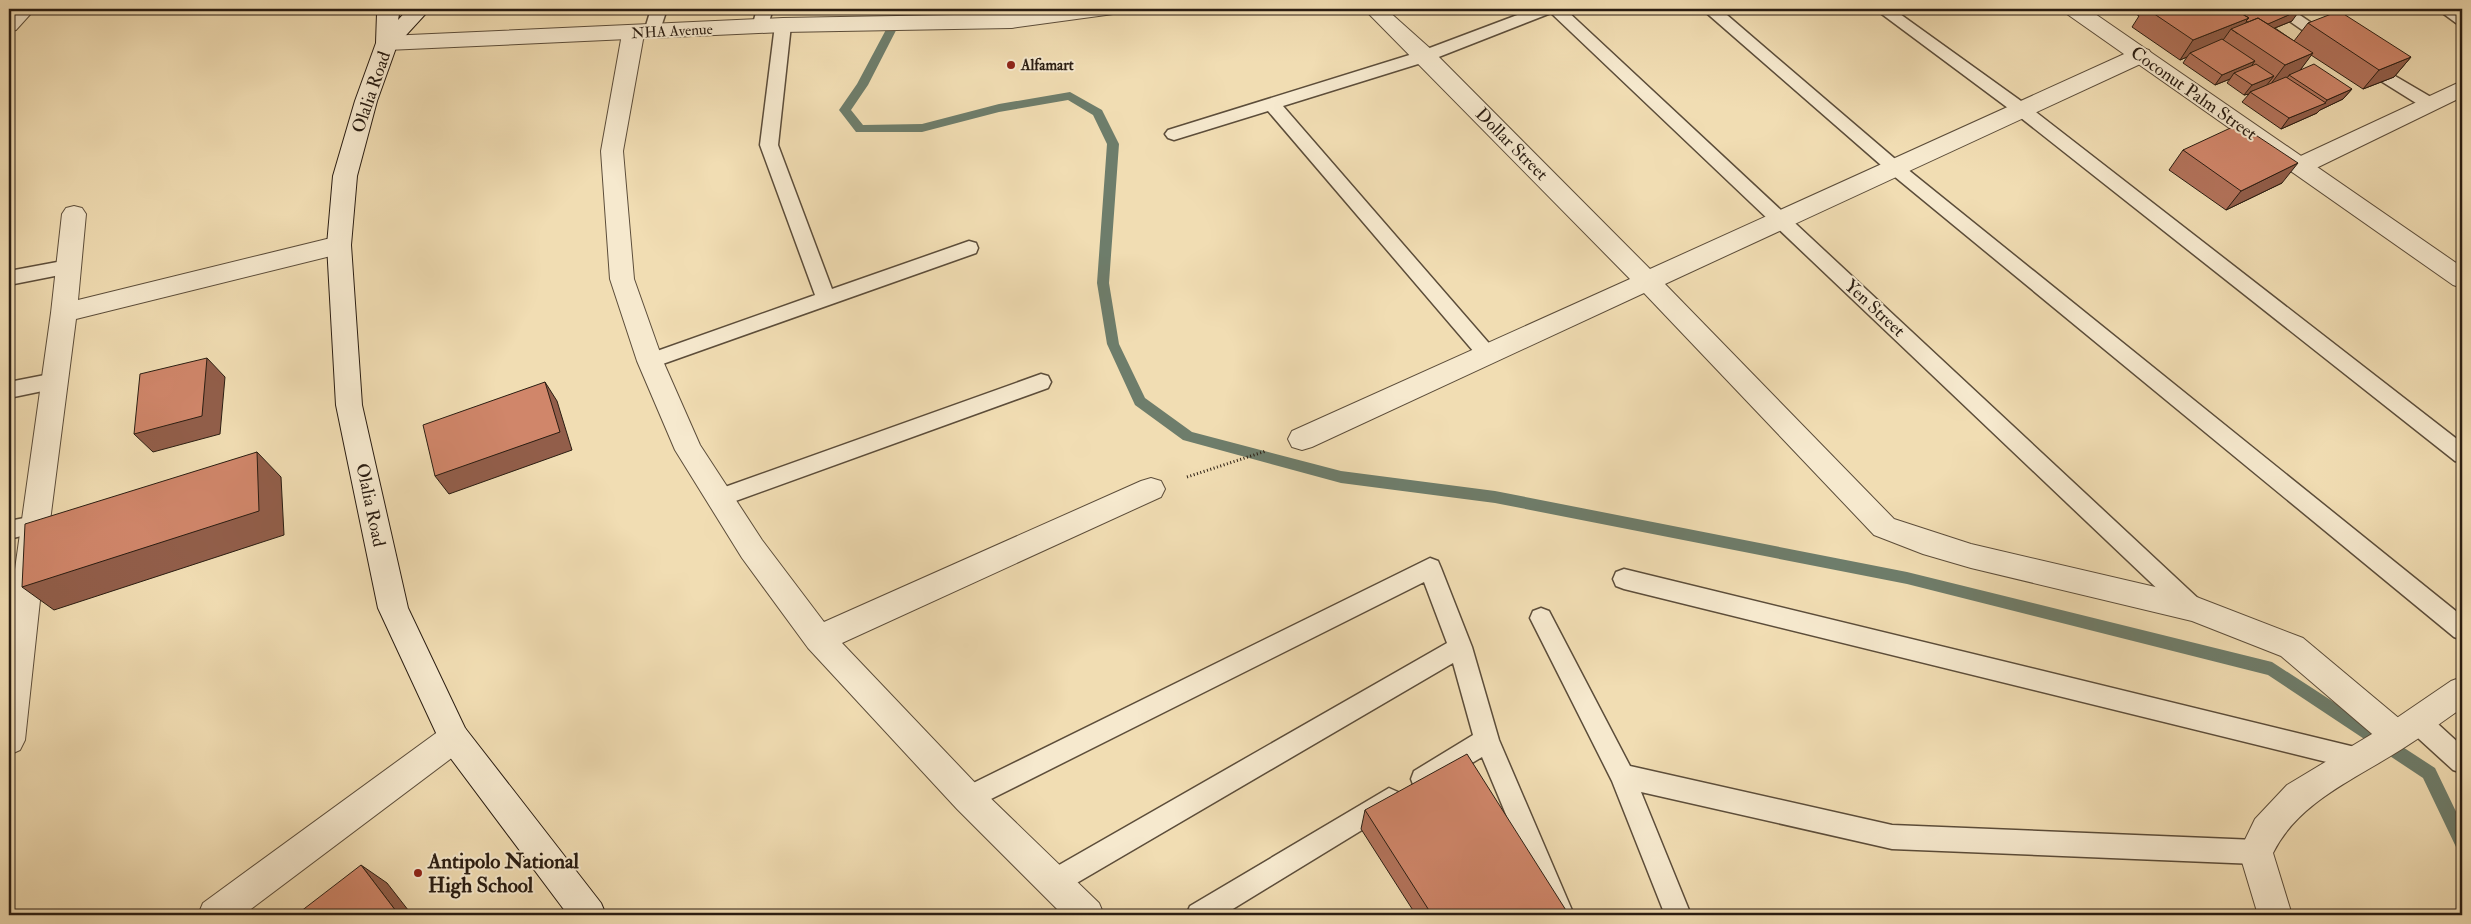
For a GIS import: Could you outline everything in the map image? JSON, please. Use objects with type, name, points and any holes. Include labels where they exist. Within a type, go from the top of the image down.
[{"type":"street","points":[[9,25],[25,9]]},
{"type":"street","name":"Olalia Road","points":[[390,9],[388,14],[388,43],[366,101],[345,176],[340,245],[349,405],[393,608],[454,738],[588,915]]},
{"type":"street","name":"Olalia Road","points":[[388,43],[420,9]]},
{"type":"street","name":"NHA Avenue","points":[[388,43],[642,33],[762,18],[783,26],[1106,9]]},
{"type":"street","name":"Dollar Street","points":[[1374,9],[1424,56],[1647,281],[1884,527],[1923,542],[1971,556],[2194,608],[2292,646],[2402,731]]},
{"type":"street","name":"Coconut Palm Street","points":[[2074,9],[2462,279]]},
{"type":"street","points":[[642,33],[612,151],[622,279],[650,360],[689,450],[752,549],[819,639],[968,798],[1087,915]]},
{"type":"street","points":[[1302,439],[2141,55]]},
{"type":"street","points":[[2300,166],[2462,88]]},
{"type":"street","points":[[9,740],[22,527],[55,381],[74,214]]},
{"type":"street","points":[[64,312],[340,245]]},
{"type":"street","points":[[819,639],[1151,490]]},
{"type":"street","points":[[2275,915],[2256,852],[2267,830],[2298,796],[2462,691]]},
{"type":"street","points":[[215,915],[454,738]]},
{"type":"lane","points":[[642,33],[659,9]]},
{"type":"lane","points":[[1174,134],[1424,56],[1547,9]]},
{"type":"lane","name":"Yen Street","points":[[1556,9],[2194,608]]},
{"type":"lane","points":[[1710,9],[1895,168],[2462,630]]},
{"type":"lane","points":[[1883,9],[2022,110],[2462,455]]},
{"type":"lane","points":[[2280,9],[2430,104]]},
{"type":"lane","points":[[2445,9],[2462,19]]},
{"type":"lane","points":[[783,26],[770,145],[826,299]]},
{"type":"lane","points":[[1272,104],[1487,354]]},
{"type":"lane","points":[[650,360],[969,248]]},
{"type":"lane","points":[[9,278],[68,267]]},
{"type":"lane","points":[[9,390],[55,381]]},
{"type":"lane","points":[[719,498],[1041,382]]},
{"type":"lane","points":[[968,798],[1430,568],[1460,646],[1487,740],[1561,915]]},
{"type":"lane","points":[[1624,580],[2360,757]]},
{"type":"lane","points":[[1541,618],[1622,776],[1678,915]]},
{"type":"lane","points":[[1054,882],[1460,646]]},
{"type":"lane","points":[[2402,731],[2462,762]]},
{"type":"lane","points":[[1199,915],[1487,740]]},
{"type":"lane","points":[[1622,776],[1892,837],[2256,852]]},
{"type":"path","points":[[1151,490],[1302,439]]},
{"type":"building","points":[[2147,9],[2234,9],[2249,18],[2193,40]]},
{"type":"building","points":[[2234,9],[2300,10],[2268,24],[2258,18],[2248,22],[2246,21],[2249,18]]},
{"type":"building","points":[[2339,11],[2411,57],[2379,70],[2308,23]]},
{"type":"building","points":[[2258,18],[2313,53],[2285,65],[2231,29]]},
{"type":"building","points":[[2222,39],[2255,61],[2222,75],[2190,53]]},
{"type":"building","points":[[2256,64],[2274,76],[2252,85],[2234,73]]},
{"type":"building","points":[[2314,64],[2352,89],[2327,100],[2289,75]]},
{"type":"building","points":[[2286,77],[2326,103],[2289,118],[2250,92]]},
{"type":"building","points":[[2239,124],[2298,163],[2241,191],[2183,150]]},
{"type":"building","points":[[207,358],[202,416],[134,434],[140,374]]},
{"type":"building","points":[[545,382],[560,432],[435,476],[423,425]]},
{"type":"building","points":[[257,452],[259,511],[22,587],[25,524]]},
{"type":"building","points":[[1467,754],[1569,915],[1432,915],[1365,810]]},
{"type":"building","points":[[361,865],[399,915],[296,915]]},
{"type":"waterway","points":[[902,9],[862,85],[845,110],[860,129],[922,128],[999,108],[1070,96],[1098,113],[1113,144],[1103,283],[1113,344],[1140,401],[1188,436],[1341,477],[1495,497],[1907,578],[2272,669],[2429,773],[2462,841]]},
{"type":"place","name":"Alfamart","points":[[1011,65]]},
{"type":"place","name":"Antipolo National High School","points":[[418,873]]}]
